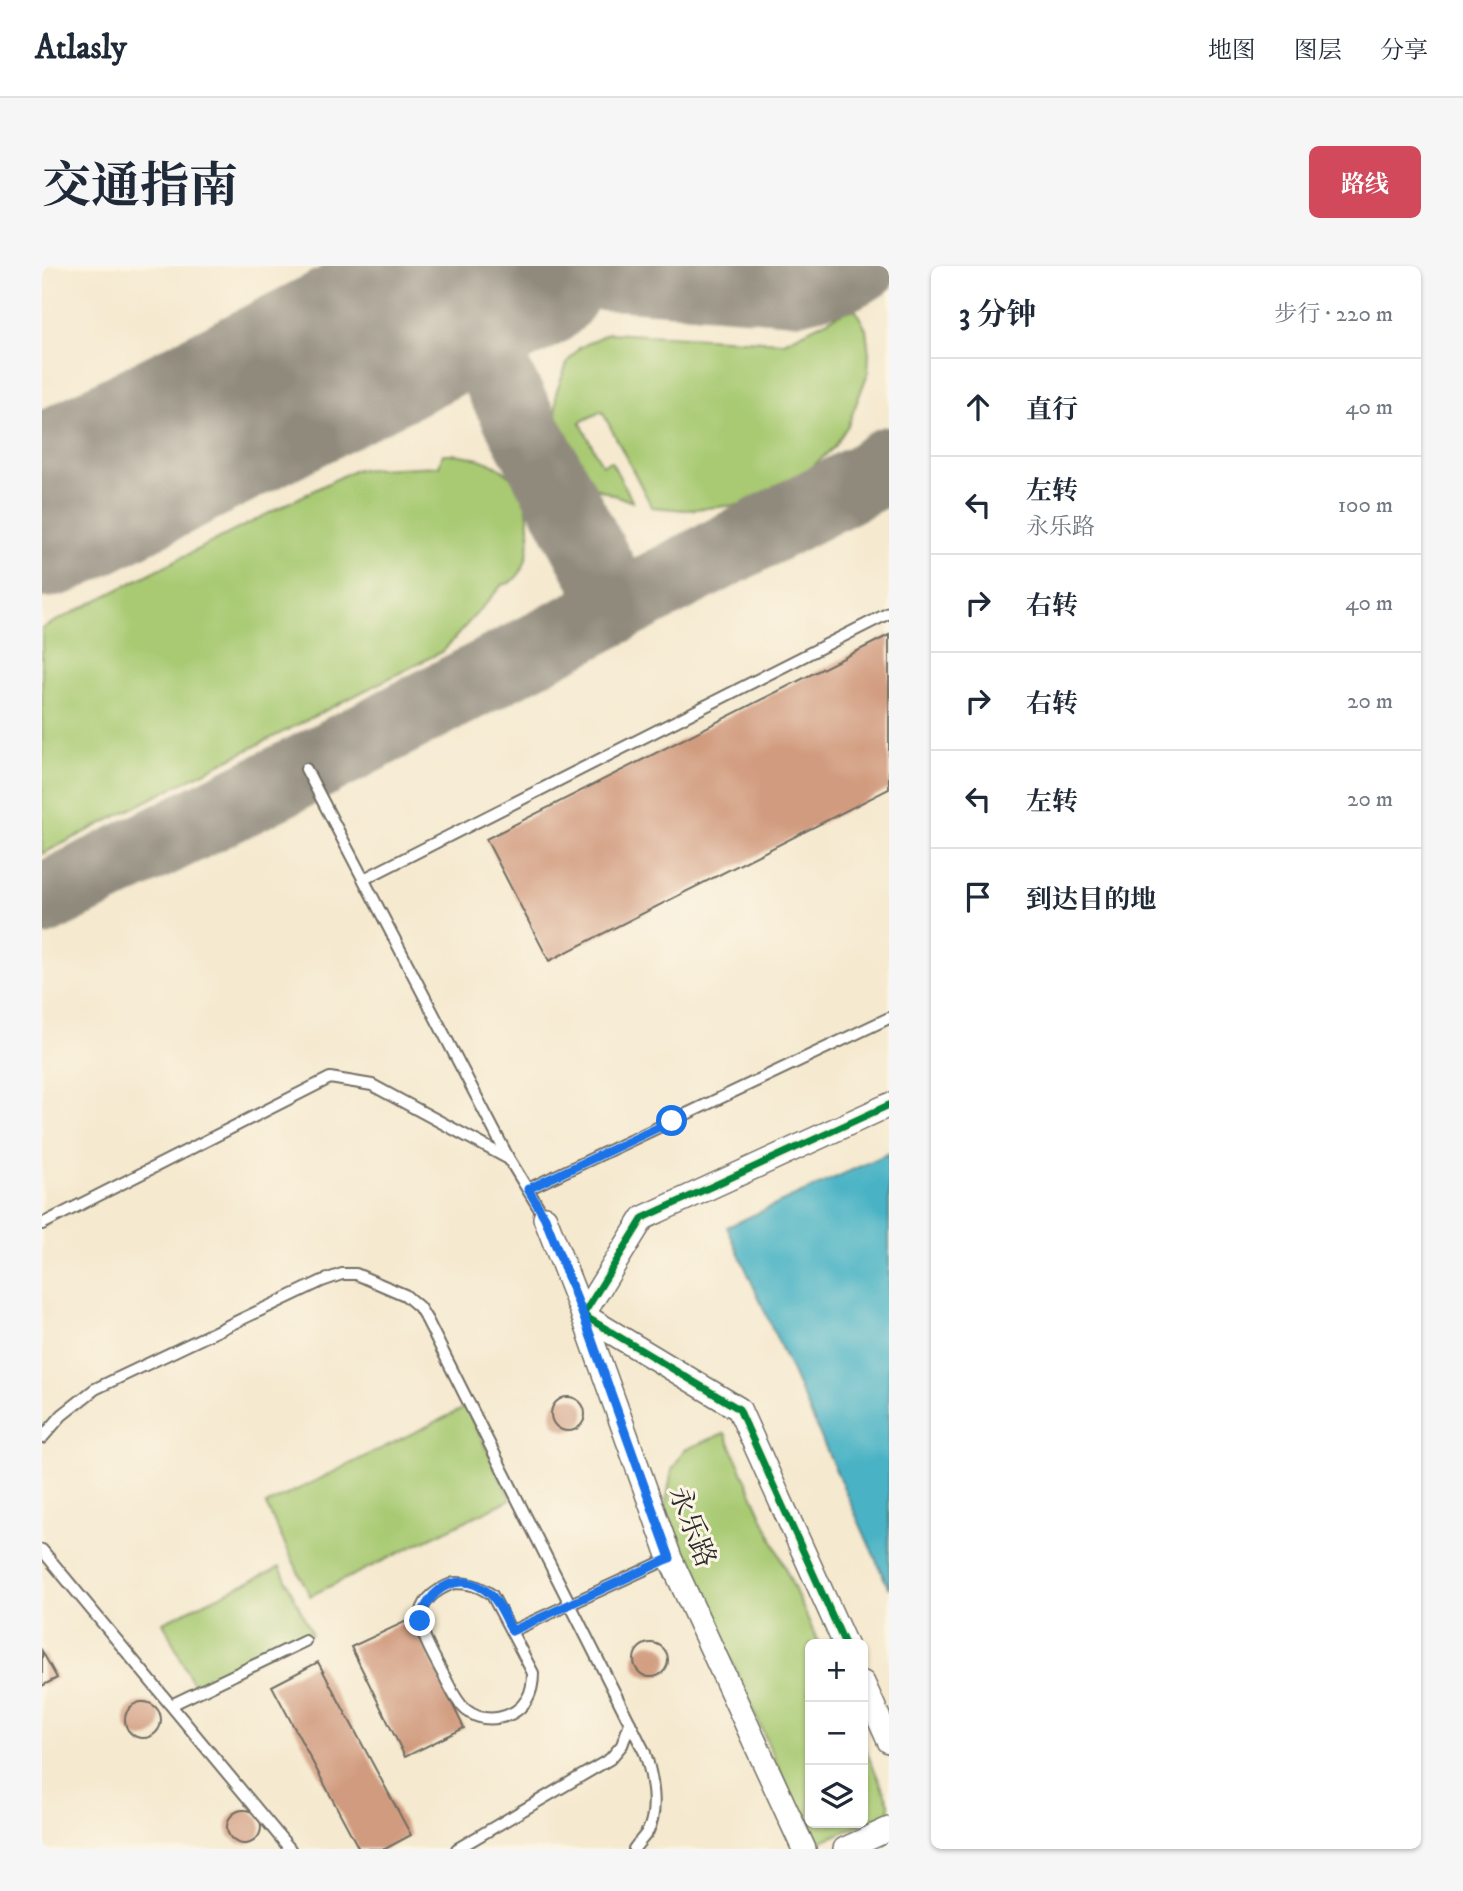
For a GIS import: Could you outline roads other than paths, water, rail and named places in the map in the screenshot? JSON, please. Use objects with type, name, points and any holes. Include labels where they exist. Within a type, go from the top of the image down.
[{"type":"street","points":[[843,1639],[739,1409],[583,1315],[643,1218],[889,1105]]},
{"type":"street","name":"永乐路","points":[[545,1218],[583,1315],[670,1558],[804,1849]]},
{"type":"street","points":[[868,1694],[889,1741]]},
{"type":"street","points":[[845,1849],[889,1829]]},
{"type":"lane","points":[[363,879],[889,613]]},
{"type":"lane","points":[[306,769],[509,1159],[545,1218]]},
{"type":"lane","points":[[528,1189],[889,1018]]},
{"type":"lane","points":[[42,1224],[330,1078],[372,1085],[509,1159]]},
{"type":"lane","points":[[42,1438],[62,1415],[95,1389],[322,1281],[342,1274],[356,1274],[405,1294],[419,1307],[645,1753],[653,1781],[649,1830],[634,1849]]},
{"type":"lane","points":[[42,1550],[290,1849]]},
{"type":"lane","points":[[512,1631],[670,1558]]},
{"type":"lane","points":[[454,1583],[468,1583],[481,1587],[492,1595],[512,1631],[533,1673],[532,1687],[527,1699],[518,1709],[493,1719],[479,1717],[467,1711],[457,1701],[422,1635],[420,1621],[431,1597],[442,1588],[454,1583]]},
{"type":"lane","points":[[171,1705],[305,1640]]},
{"type":"lane","points":[[457,1849],[610,1759],[621,1745],[630,1723]]},
{"type":"water","points":[[889,1153],[889,1589],[727,1227]]}]
